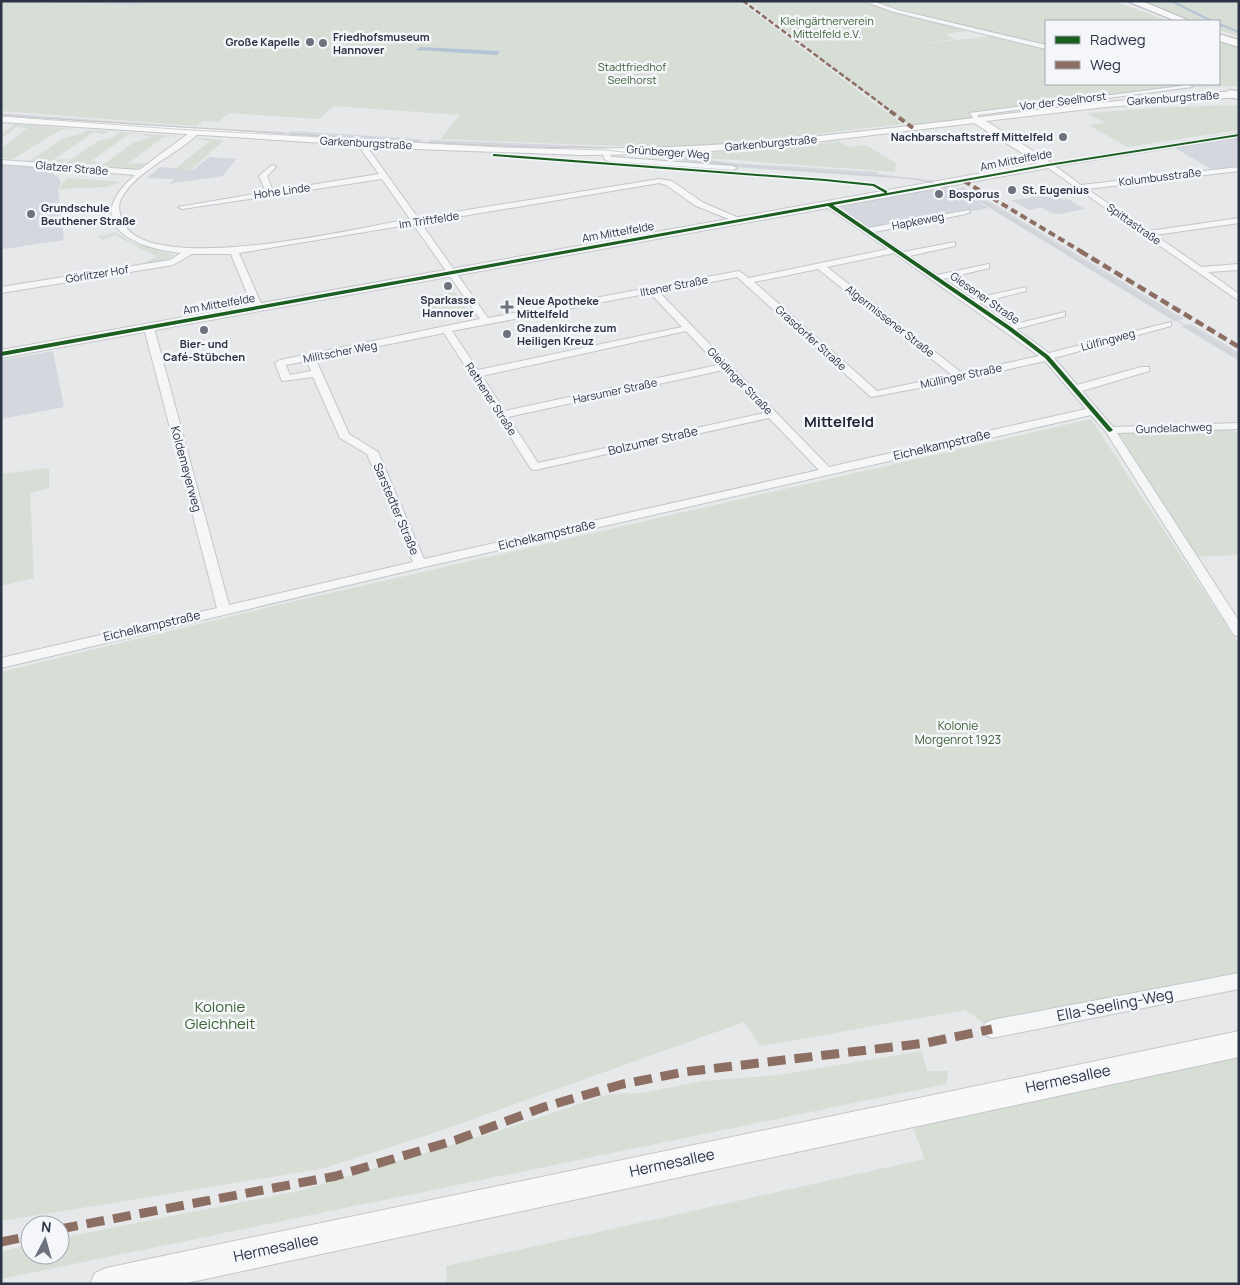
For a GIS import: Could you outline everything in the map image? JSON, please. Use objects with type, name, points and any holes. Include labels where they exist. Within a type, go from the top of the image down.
[{"type":"highway","points":[[1123,1],[1172,20]]},
{"type":"highway","points":[[1132,1],[1182,20]]},
{"type":"highway","points":[[1220,35],[1239,42]]},
{"type":"main road","name":"Garkenburgstraße","points":[[4,121],[369,143],[547,152],[606,152],[757,145],[1118,102],[1236,95]]},
{"type":"main road","name":"Spittastraße","points":[[977,120],[1048,165]]},
{"type":"main road","name":"Am Mittelfelde","points":[[1,354],[1048,165]]},
{"type":"main road","name":"Hermesallee","points":[[106,1284],[1239,1044]]},
{"type":"street","points":[[866,1],[896,12],[1045,47]]},
{"type":"street","name":"Vor der Seelhorst","points":[[977,120],[972,113],[1189,87],[1186,85]]},
{"type":"street","name":"Im Triftfelde","points":[[195,133],[142,173],[117,199],[115,206],[119,224],[129,235],[155,246],[191,251],[234,251],[666,182],[689,199],[742,221]]},
{"type":"street","name":"Am Mittelfelde","points":[[1048,165],[1239,135]]},
{"type":"street","points":[[369,143],[366,151],[486,321]]},
{"type":"street","name":"Grünberger Weg","points":[[606,152],[608,159],[733,168]]},
{"type":"street","name":"Glatzer Straße","points":[[1,162],[142,173]]},
{"type":"street","name":"Spittastraße","points":[[1048,165],[1239,298]]},
{"type":"street","points":[[270,192],[263,176],[272,167]]},
{"type":"street","name":"Kolumbusstraße","points":[[1081,187],[1239,169]]},
{"type":"street","name":"Hohe Linde","points":[[182,207],[383,176]]},
{"type":"street","name":"Giesener Straße","points":[[830,205],[1009,328],[1047,357],[1110,430],[1239,632]]},
{"type":"street","name":"Hapkeweg","points":[[869,230],[966,212]]},
{"type":"street","points":[[1147,234],[1239,220]]},
{"type":"street","name":"Iltener Straße","points":[[447,330],[739,274],[746,281],[820,266],[952,244]]},
{"type":"street","name":"Görlitzer Hof","points":[[1,290],[173,262],[191,251]]},
{"type":"street","points":[[234,251],[258,308]]},
{"type":"street","name":"Algermissener Straße","points":[[820,266],[961,377]]},
{"type":"street","points":[[935,278],[986,266]]},
{"type":"street","points":[[1198,270],[1239,267]]},
{"type":"street","name":"Grasdorfer Straße","points":[[746,281],[875,395]]},
{"type":"street","points":[[971,302],[1023,289]]},
{"type":"street","name":"Gleidinger Straße","points":[[652,290],[827,472]]},
{"type":"street","points":[[1009,328],[1062,314]]},
{"type":"street","name":"Lülfingweg","points":[[1047,357],[1168,324]]},
{"type":"street","name":"Koldemeyerweg","points":[[149,328],[224,609]]},
{"type":"street","points":[[475,374],[689,328]]},
{"type":"street","name":"Militscher Weg","points":[[317,373],[286,379],[280,363],[447,330]]},
{"type":"street","name":"Rethener Straße","points":[[447,330],[535,467]]},
{"type":"street","name":"Müllinger Straße","points":[[875,395],[1047,357]]},
{"type":"street","name":"Sarstedter Straße","points":[[310,358],[344,436],[372,452],[420,564]]},
{"type":"street","name":"Harsumer Straße","points":[[503,416],[726,366]]},
{"type":"street","points":[[1076,389],[1145,369]]},
{"type":"street","name":"Eichelkampstraße","points":[[1,663],[224,609],[1093,411]]},
{"type":"street","name":"Bolzumer Straße","points":[[535,467],[772,414]]},
{"type":"street","name":"Gundelachweg","points":[[1110,430],[1239,426]]},
{"type":"street","name":"Ella-Seeling-Weg","points":[[992,1029],[1239,981]]},
{"type":"shaded area","points":[[17,1],[147,1],[139,6]]},
{"type":"shaded area","points":[[1,113],[284,132],[281,135],[1,117]]},
{"type":"shaded area","points":[[291,131],[423,140],[415,144],[286,136]]},
{"type":"shaded area","points":[[1239,136],[1239,166],[1211,169],[1170,145]]},
{"type":"shaded area","points":[[430,140],[627,149],[503,147],[428,143]]},
{"type":"shaded area","points":[[670,155],[733,163],[877,172],[878,174],[944,182],[936,184],[909,179],[731,167],[649,156]]},
{"type":"shaded area","points":[[209,157],[236,159],[223,176],[168,184],[175,179],[147,178],[160,167],[193,170]]},
{"type":"shaded area","name":"Grundschule Beuthener Straße","points":[[1,165],[54,169],[53,174],[59,178],[61,183],[58,189],[64,240],[4,249],[1,245]]},
{"type":"shaded area","points":[[942,185],[960,192],[954,189],[963,187],[977,194],[1184,319],[1174,321],[967,194],[988,208],[869,230],[830,205]]},
{"type":"shaded area","points":[[1045,190],[1063,200],[1068,199],[1085,209],[1060,214],[1051,213],[1041,207],[1029,210],[1011,200],[1032,198],[1030,196],[1038,195],[1035,192]]},
{"type":"shaded area","points":[[1191,324],[1239,353],[1239,361],[1181,326]]},
{"type":"shaded area","points":[[53,351],[64,407],[1,419],[1,360]]},
{"type":"green space","name":"Stadtfriedhof Seelhorst","points":[[1,1],[138,6],[147,1],[739,1],[902,124],[732,144],[643,147],[440,139],[460,115],[334,106],[319,119],[229,113],[218,122],[203,121],[196,126],[1,111]]},
{"type":"green space","name":"Kleingärtnerverein Mittelfeld e.V.","points":[[747,1],[858,1],[967,31],[945,34],[955,39],[914,45],[1000,35],[871,1],[1114,1],[1165,20],[1045,20],[1045,85],[1220,85],[1220,40],[1239,48],[1239,86],[1189,87],[975,112],[977,120],[913,128],[813,55],[817,54]]},
{"type":"green space","points":[[1141,1],[1239,1],[1239,37],[1220,30],[1220,20],[1191,20]]},
{"type":"green space","points":[[1239,105],[1239,130],[1127,147],[1089,125],[1105,123],[1087,113],[1171,107]]},
{"type":"green space","points":[[14,124],[74,129],[60,130],[13,159],[1,158],[1,149],[27,128],[16,127],[1,139],[1,135]]},
{"type":"green space","points":[[88,130],[109,131],[104,134],[94,132],[53,160],[68,159],[62,163],[29,161],[64,138],[81,134]]},
{"type":"green space","points":[[121,132],[143,134],[129,134],[91,161],[100,163],[64,164],[98,141],[112,138]]},
{"type":"green space","points":[[142,135],[179,136],[164,137],[127,164],[146,163],[140,168],[101,166],[133,143],[152,137]]},
{"type":"green space","points":[[196,139],[224,140],[192,169],[175,169],[210,141]]},
{"type":"green space","points":[[839,141],[848,147],[866,145],[896,163],[895,172],[691,157],[703,153],[791,147]]},
{"type":"green space","points":[[68,178],[122,182],[105,187],[58,189]]},
{"type":"green space","points":[[115,232],[133,243],[174,255],[168,259],[147,263],[145,262],[157,257],[115,235],[103,240],[97,236]]},
{"type":"green space","points":[[455,292],[467,310],[430,317],[419,298]]},
{"type":"green space","name":"Kolonie Morgenrot 1923","points":[[1091,419],[1239,645],[1239,978],[992,1029],[965,1010],[760,1046],[744,1022],[428,1135],[321,1169],[38,1215],[20,1215],[20,1218],[1,1221],[1,672],[274,606]]},
{"type":"green space","points":[[1220,426],[1239,433],[1239,555],[1191,557],[1110,430]]},
{"type":"green space","points":[[49,468],[49,488],[30,493],[34,578],[1,586],[1,474]]},
{"type":"green space","points":[[1239,1044],[1239,1284],[447,1284],[446,1266],[925,1159],[907,1113]]},
{"type":"green space","points":[[922,1051],[927,1071],[948,1071],[946,1084],[70,1265],[70,1236],[299,1191],[508,1128],[609,1094],[643,1093],[703,1081],[779,1075]]},
{"type":"green space","points":[[20,1247],[20,1265],[69,1265],[1,1279],[1,1252]]},
{"type":"water","points":[[420,47],[500,51],[497,55],[416,50]]},
{"type":"waterway","points":[[1171,1],[1210,20]]},
{"type":"waterway","points":[[1220,24],[1239,32]]},
{"type":"tram line","points":[[1,116],[175,129],[501,147],[606,150],[734,165],[918,179],[967,193],[982,201],[1239,358]]},
{"type":"marked path","points":[[743,1],[913,128]]},
{"type":"marked path","points":[[869,1],[896,1]]},
{"type":"marked path","points":[[964,181],[1239,347]]},
{"type":"marked path","points":[[70,1227],[336,1176],[456,1140],[544,1107],[623,1084],[684,1072],[926,1043],[992,1029]]},
{"type":"marked path","points":[[1,1242],[20,1238]]},
{"type":"cycle path","points":[[1,354],[1048,165],[1239,135]]},
{"type":"cycle path","points":[[494,155],[825,180],[874,185],[885,192]]},
{"type":"cycle path","points":[[830,205],[1009,328],[1047,357],[1110,430]]},
{"type":"place","name":"Große Kapelle","points":[[310,42]]},
{"type":"place","name":"Friedhofsmuseum Hannover","points":[[323,43]]},
{"type":"place","name":"Nachbarschaftstreff Mittelfeld","points":[[1063,137]]},
{"type":"place","name":"St. Eugenius","points":[[1012,190]]},
{"type":"place","name":"Bosporus","points":[[939,194]]},
{"type":"place","name":"Grundschule Beuthener Straße","points":[[31,214]]},
{"type":"place","name":"Sparkasse Hannover","points":[[448,286]]},
{"type":"place","name":"Neue Apotheke Mittelfeld","points":[[507,307]]},
{"type":"place","name":"Bier- und Café-Stübchen","points":[[204,330]]},
{"type":"place","name":"Gnadenkirche zum Heiligen Kreuz","points":[[507,334]]},
{"type":"district","name":"Mittelfeld","points":[[839,422]]},
{"type":"park label","name":"Kolonie Gleichheit","points":[[220,1016]]}]
